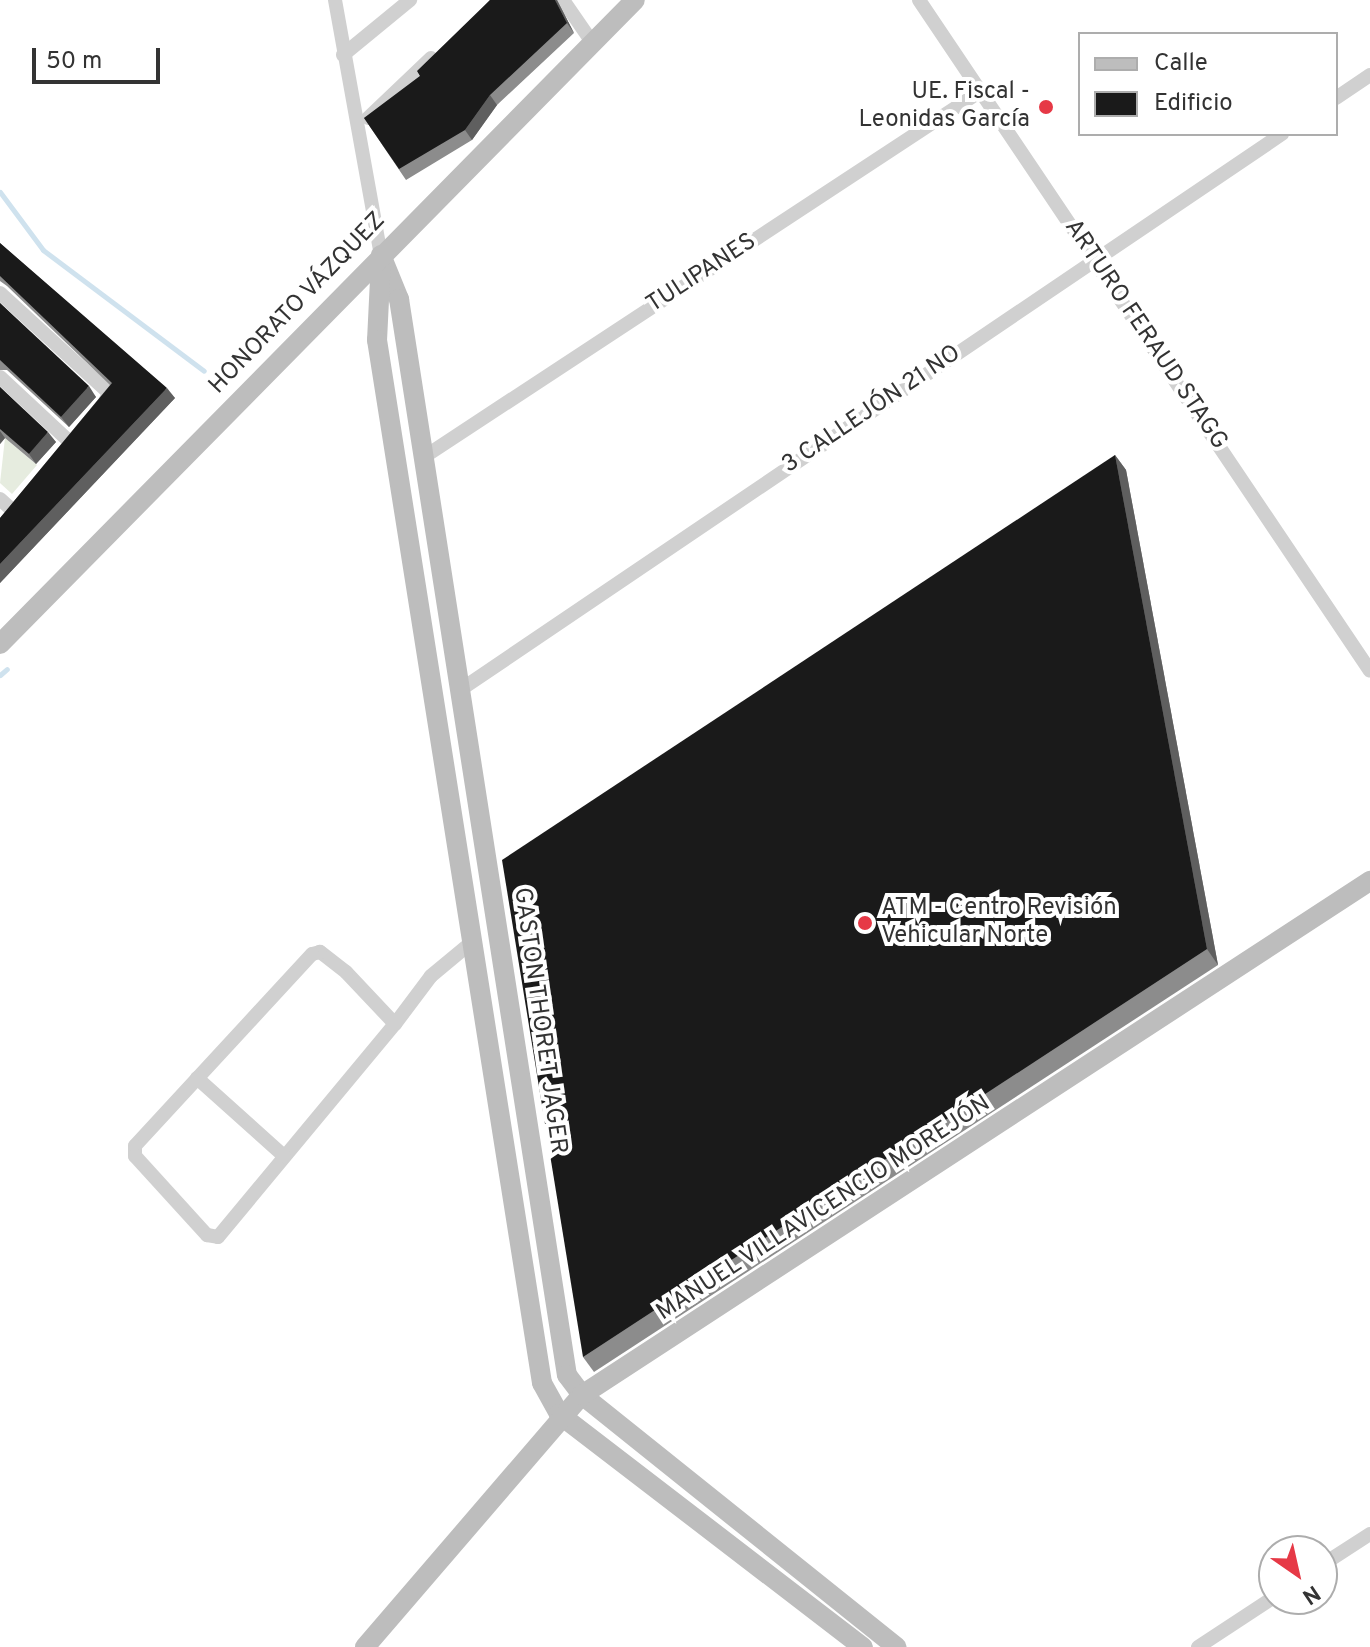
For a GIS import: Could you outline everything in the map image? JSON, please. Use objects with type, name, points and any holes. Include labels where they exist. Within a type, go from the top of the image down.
[{"type":"street","name":"GASTON THORET JAGER","points":[[335,0],[381,255],[399,299],[463,688],[563,1361],[582,1395],[896,1647]]},
{"type":"street","points":[[343,55],[410,0]]},
{"type":"street","points":[[563,0],[592,42]]},
{"type":"street","name":"HONORATO VÁZQUEZ","points":[[0,644],[635,0]]},
{"type":"street","name":"ARTURO FERAUD STAGG","points":[[919,0],[1370,671]]},
{"type":"street","points":[[357,129],[447,43]]},
{"type":"street","points":[[1338,97],[1370,75]]},
{"type":"street","name":"TULIPANES","points":[[424,457],[981,91]]},
{"type":"street","name":"3 CALLEJÓN 21 NO","points":[[463,688],[1279,136]]},
{"type":"street","name":"GASTON THORET JAGER","points":[[381,255],[377,340],[538,1366],[559,1414],[863,1647]]},
{"type":"street","points":[[0,293],[109,393],[75,436],[0,377]]},
{"type":"street","points":[[0,521],[10,501]]},
{"type":"street","name":"MANUEL VILLAVICENCIO MOREJÓN","points":[[365,1647],[559,1414],[582,1395],[1370,881]]},
{"type":"street","points":[[395,1024],[320,952],[197,1078],[135,1151],[207,1235],[218,1237],[395,1024],[454,951],[473,941]]},
{"type":"street","points":[[197,1078],[284,1156]]},
{"type":"street","points":[[1338,1555],[1370,1534]]},
{"type":"street","points":[[1198,1647],[1258,1608]]},
{"type":"shaded area","points":[[5,438],[37,465],[12,494],[0,483]]},
{"type":"building","points":[[490,0],[555,0],[567,23],[490,95],[465,130],[399,169],[364,118],[420,76],[417,71]]},
{"type":"building","points":[[0,243],[167,388],[0,564],[0,518],[112,383],[0,276]]},
{"type":"building","points":[[0,303],[89,386],[61,417],[0,360]]},
{"type":"building","points":[[0,387],[48,432],[29,454],[0,429]]},
{"type":"building","name":"ATM - Centro Revisión Vehicular Norte","points":[[1115,455],[1207,949],[583,1357],[502,860]]},
{"type":"waterway","points":[[0,192],[43,250],[204,371]]},
{"type":"waterway","points":[[0,675],[7,669]]},
{"type":"place","name":"UE. Fiscal - Leonidas García","points":[[1046,107]]},
{"type":"place","name":"ATM - Centro Revisión Vehicular Norte","points":[[865,923]]}]
